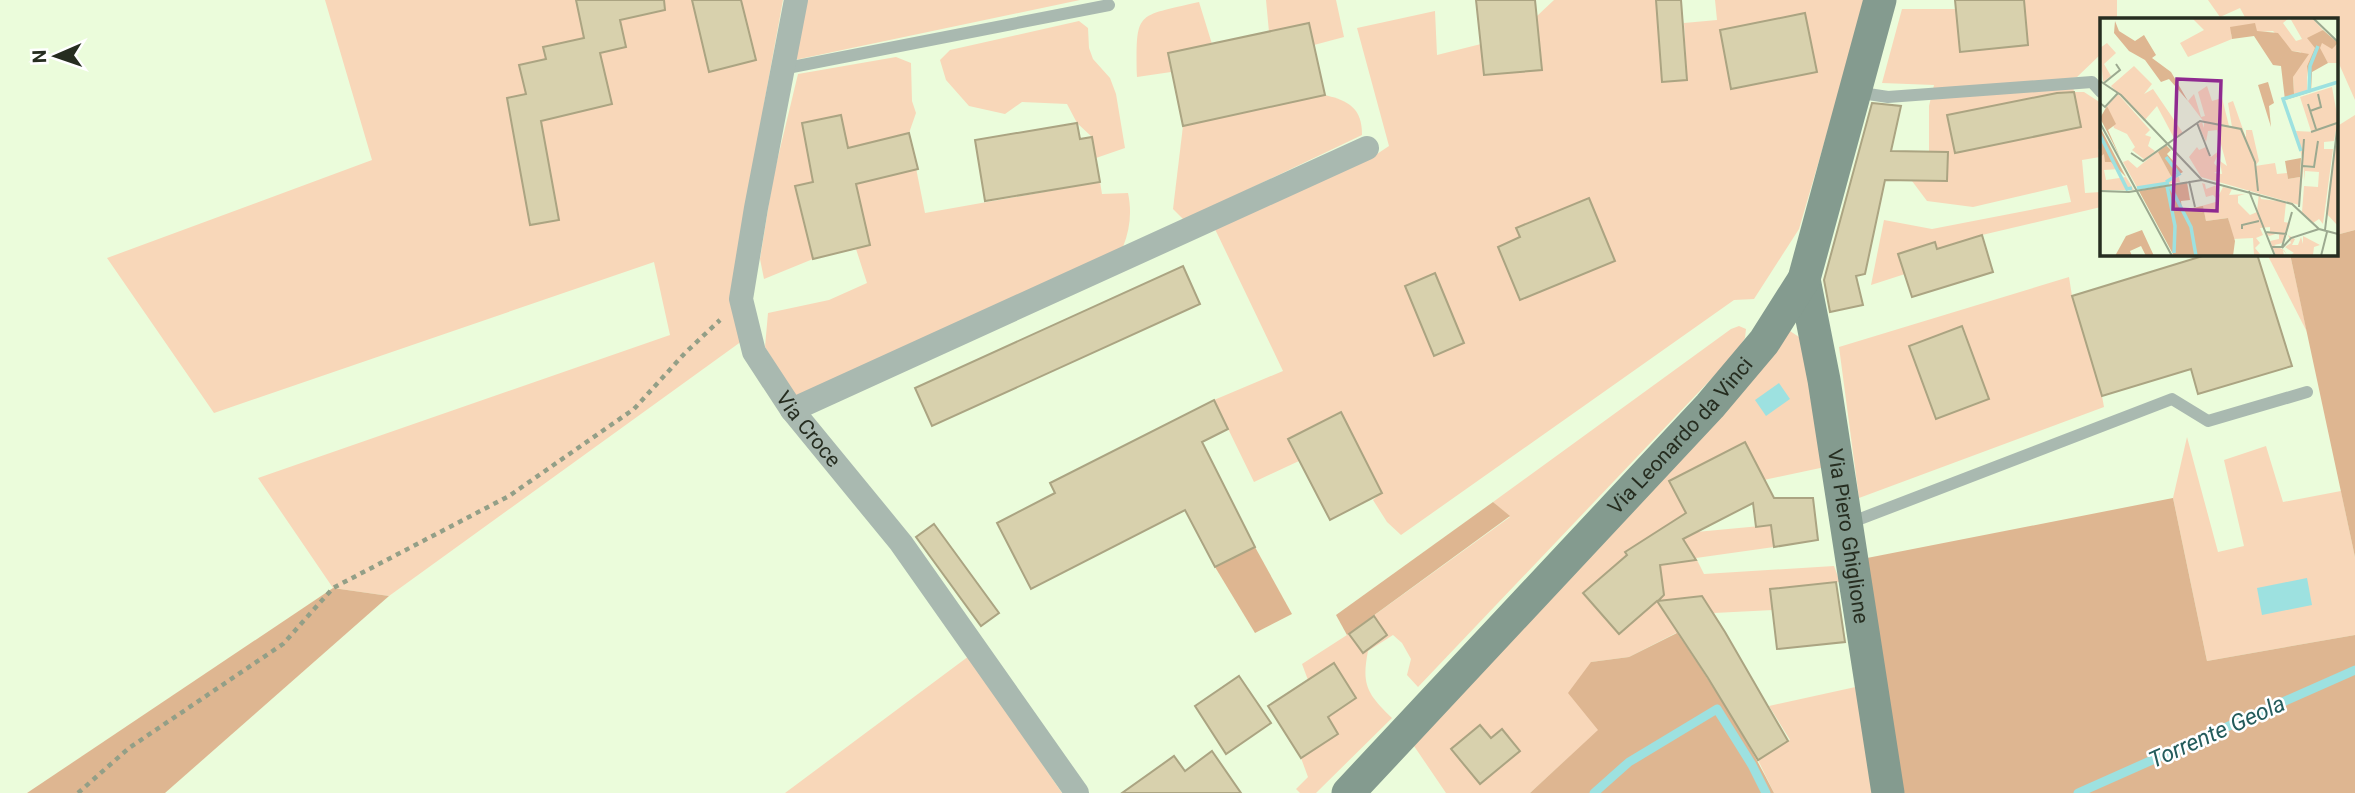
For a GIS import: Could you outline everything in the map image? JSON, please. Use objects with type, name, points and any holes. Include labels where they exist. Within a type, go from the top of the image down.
[{"type":"street","name":"Via Croce","points":[[796,0],[741,299],[754,352],[792,410],[901,543],[1077,793]]},
{"type":"street","name":"Via Leonardo da Vinci","points":[[1348,793],[1710,406],[1764,342],[1804,279],[1881,0]]},
{"type":"street","points":[[792,410],[1367,148]]},
{"type":"street","name":"Via Piero Ghiglione","points":[[1804,279],[1824,380],[1888,793]]},
{"type":"lane","points":[[782,69],[1109,5]]},
{"type":"lane","points":[[1855,92],[1888,97],[2092,82],[2100,91]]},
{"type":"lane","points":[[1846,524],[2172,399],[2208,421],[2307,392]]},
{"type":"path","points":[[78,793],[129,748],[283,644],[333,588],[509,496],[634,409],[685,353],[741,299]]},
{"type":"shaded area","points":[[325,0],[783,0],[764,104],[742,341],[389,596],[333,588],[258,478],[670,335],[654,262],[214,413],[107,258],[372,160]]},
{"type":"shaded area","points":[[801,0],[1080,0],[790,61]]},
{"type":"shaded area","points":[[1266,0],[1336,0],[1344,37],[1314,45],[1309,23],[1269,32]]},
{"type":"shaded area","points":[[1554,0],[1656,0],[1663,82],[1687,80],[1684,23],[1717,20],[1715,0],[1866,0],[1799,229],[1754,299],[1734,300],[1401,535],[1387,522],[1373,500],[1382,492],[1341,412],[1289,438],[1299,461],[1254,482],[1214,400],[1283,371],[1214,227],[1377,154],[1389,146],[1357,28],[1435,11],[1437,55],[1481,44],[1485,75],[1542,70],[1537,16]]},
{"type":"shaded area","points":[[1955,0],[2117,0],[2117,18],[2100,18],[2100,55],[2077,77],[2072,78],[2074,92],[2084,92],[2100,102],[2100,157],[2082,160],[2085,193],[2100,192],[2100,207],[1982,235],[1937,249],[1935,242],[1899,254],[1905,274],[1871,285],[1884,220],[1932,229],[2071,202],[2067,185],[1973,207],[1927,201],[1912,181],[1947,181],[1948,152],[1929,152],[1929,106],[1934,85],[1882,83],[1902,9],[1956,9]]},
{"type":"shaded area","points":[[2208,0],[2355,0],[2355,100],[2338,62],[2338,18],[2245,18],[2240,8],[2220,17]]},
{"type":"shaded area","points":[[1199,2],[1212,44],[1168,53],[1171,72],[1137,77],[1137,39],[1144,20],[1162,11]]},
{"type":"shaded area","points":[[1079,21],[1088,28],[1089,48],[1093,59],[1110,78],[1116,94],[1125,148],[1096,158],[1092,137],[1077,123],[1067,104],[1022,102],[1005,114],[969,106],[946,80],[940,60],[950,50]]},
{"type":"shaded area","points":[[896,57],[911,63],[912,101],[916,113],[909,133],[925,213],[1100,182],[1102,194],[1128,193],[1129,227],[1123,247],[797,399],[765,347],[768,313],[829,300],[867,283],[856,249],[813,259],[764,279],[760,259],[773,178],[798,74]]},
{"type":"shaded area","points":[[1325,95],[1347,103],[1357,112],[1362,135],[1184,220],[1173,209],[1183,126]]},
{"type":"shaded area","points":[[2355,115],[2355,230],[2338,234],[2338,126]]},
{"type":"shaded area","points":[[2355,230],[2355,557],[2290,256],[2338,256],[2338,234]]},
{"type":"shaded area","points":[[2268,256],[2290,256],[2307,332]]},
{"type":"shaded area","points":[[2069,277],[2104,407],[1859,498],[1839,347]]},
{"type":"shaded area","points":[[1739,326],[1746,329],[1745,338],[1734,355],[1418,687],[1407,675],[1411,659],[1402,643],[1393,635],[1368,651],[1365,673],[1368,689],[1392,718],[1316,793],[1300,793],[1296,789],[1308,777],[1301,758],[1268,706],[1308,680],[1302,664],[1347,635],[1510,517],[1493,502],[1731,329]]},
{"type":"shaded area","points":[[1790,331],[1808,343],[1825,467],[1764,480],[1745,442],[1670,481],[1696,532],[1771,525],[1774,547],[1696,558],[1704,574],[1834,566],[1840,582],[1771,589],[1773,610],[1714,613],[1741,659],[1708,678],[1676,633],[1629,657],[1591,662],[1599,730],[1530,793],[1446,793],[1414,746]]},
{"type":"shaded area","points":[[2187,437],[2218,552],[2244,546],[2224,460],[2266,446],[2283,502],[2341,491],[2355,557],[2355,635],[2207,661],[2173,498]]},
{"type":"shaded area","points":[[2173,498],[2207,661],[2355,635],[2355,793],[1903,793],[1867,558]]},
{"type":"shaded area","points":[[1493,502],[1510,516],[1347,635],[1336,615]]},
{"type":"shaded area","points":[[1255,547],[1292,614],[1255,633],[1215,567]]},
{"type":"shaded area","points":[[333,588],[389,596],[165,793],[27,793]]},
{"type":"shaded area","points":[[1677,633],[1728,711],[1774,793],[1530,793],[1598,730],[1568,693],[1591,662],[1629,657]]},
{"type":"shaded area","points":[[969,656],[1062,793],[785,793]]},
{"type":"shaded area","points":[[1860,686],[1882,793],[1774,793],[1758,760],[1790,740],[1769,706]]},
{"type":"water","points":[[1779,383],[1790,399],[1766,416],[1755,400]]},
{"type":"water","points":[[2307,578],[2312,605],[2262,615],[2257,588]]},
{"type":"building","points":[[576,0],[664,0],[665,10],[620,20],[626,47],[600,53],[612,104],[541,121],[559,220],[530,225],[507,98],[526,94],[519,65],[546,59],[543,47],[584,38]]},
{"type":"building","points":[[692,0],[741,0],[756,60],[709,72]]},
{"type":"building","points":[[1476,0],[1535,0],[1542,70],[1484,75]]},
{"type":"building","points":[[1656,0],[1681,0],[1687,80],[1662,82]]},
{"type":"building","points":[[1955,0],[2024,0],[2028,45],[1960,52]]},
{"type":"building","points":[[1805,13],[1817,72],[1731,89],[1720,30]]},
{"type":"building","points":[[1309,23],[1325,95],[1183,126],[1168,53]]},
{"type":"building","points":[[2074,92],[2081,127],[1955,153],[1947,115]]},
{"type":"building","points":[[1872,103],[1901,106],[1891,151],[1948,152],[1947,181],[1885,180],[1865,274],[1856,276],[1863,305],[1830,312],[1824,280]]},
{"type":"building","points":[[841,115],[848,148],[909,133],[918,169],[856,184],[870,245],[813,259],[795,186],[813,182],[802,123]]},
{"type":"building","points":[[1077,123],[1080,139],[1092,137],[1100,182],[985,201],[975,140]]},
{"type":"building","points":[[1589,198],[1615,261],[1520,300],[1498,247],[1520,237],[1516,228]]},
{"type":"building","points":[[1982,235],[1993,272],[1912,297],[1898,254],[1935,242],[1937,249]]},
{"type":"building","points":[[2202,256],[2258,256],[2292,366],[2198,394],[2191,369],[2102,396],[2072,296]]},
{"type":"building","points":[[1183,266],[1200,304],[932,426],[915,388]]},
{"type":"building","points":[[1435,273],[1464,343],[1434,356],[1405,286]]},
{"type":"building","points":[[1962,326],[1989,399],[1936,419],[1909,346]]},
{"type":"building","points":[[1214,400],[1228,429],[1202,442],[1255,547],[1215,567],[1185,510],[1031,589],[997,523],[1055,493],[1050,483]]},
{"type":"building","points":[[1341,412],[1382,493],[1330,520],[1288,439]]},
{"type":"building","points":[[1745,442],[1774,498],[1813,498],[1818,540],[1774,547],[1771,525],[1756,527],[1753,503],[1683,539],[1696,560],[1660,565],[1664,595],[1658,601],[1702,596],[1725,632],[1788,741],[1758,760],[1657,601],[1619,634],[1583,593],[1627,555],[1625,552],[1686,513],[1669,481]]},
{"type":"building","points":[[934,524],[999,613],[981,626],[916,537]]},
{"type":"building","points":[[1836,582],[1845,642],[1777,649],[1770,589]]},
{"type":"building","points":[[1374,616],[1387,635],[1363,653],[1349,634]]},
{"type":"building","points":[[1334,663],[1356,698],[1328,717],[1338,734],[1301,758],[1268,706]]},
{"type":"building","points":[[1239,676],[1271,723],[1226,754],[1195,706]]},
{"type":"building","points":[[1480,725],[1491,738],[1502,729],[1520,751],[1480,784],[1451,749]]},
{"type":"building","points":[[1212,751],[1241,793],[1122,793],[1174,756],[1185,771]]},
{"type":"waterway","name":"Torrente Geola","points":[[2078,793],[2355,670]]},
{"type":"waterway","points":[[1594,793],[1629,762],[1717,709],[1766,793]]}]
